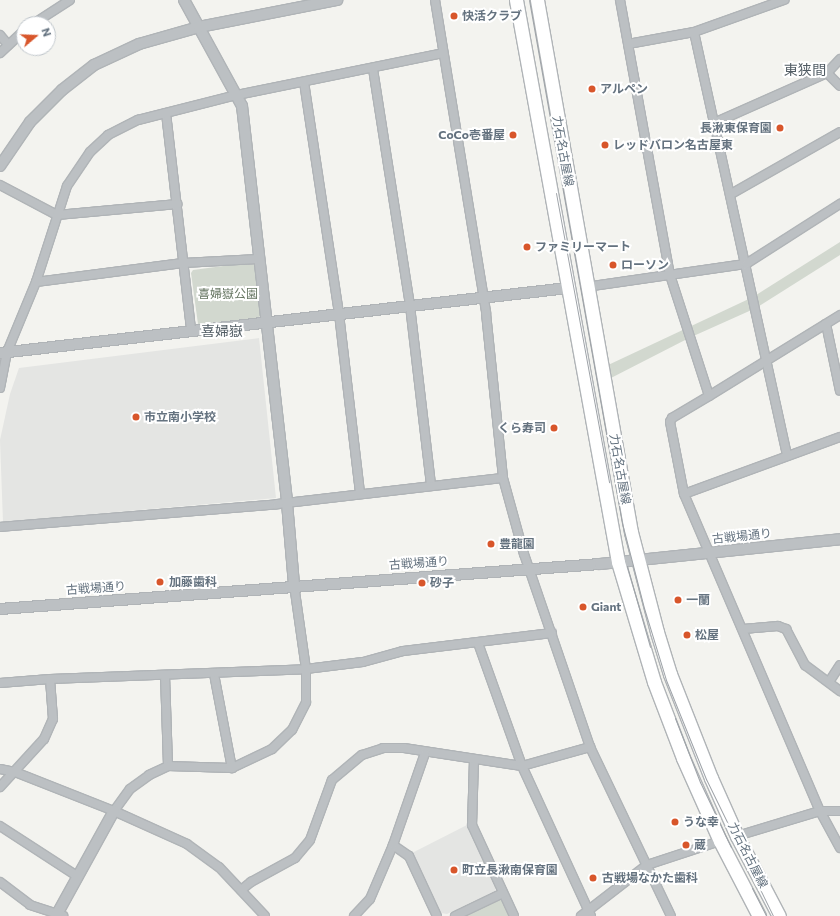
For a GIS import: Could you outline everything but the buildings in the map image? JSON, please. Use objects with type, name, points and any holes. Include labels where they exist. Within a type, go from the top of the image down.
[{"type":"main road","name":"力石名古屋線","points":[[516,0],[618,562],[657,689],[683,758],[720,841],[758,916]]},
{"type":"main road","name":"力石名古屋線","points":[[537,0],[586,287],[638,560],[670,674],[737,836],[779,916]]},
{"type":"street","points":[[45,16],[70,0]]},
{"type":"street","points":[[0,882],[30,905],[59,915],[77,876],[114,811],[130,789],[149,775],[168,766],[232,768],[272,749],[292,730],[306,702],[306,668],[294,585],[287,503],[258,259],[242,106],[184,0]]},
{"type":"street","points":[[0,166],[30,122],[62,90],[94,65],[139,44],[199,27],[337,0]]},
{"type":"street","points":[[435,0],[483,296],[503,478],[528,568],[552,633],[590,747],[671,916]]},
{"type":"street","points":[[620,0],[670,275],[709,396]]},
{"type":"street","points":[[628,44],[694,32],[784,0]]},
{"type":"street","points":[[694,32],[787,456]]},
{"type":"street","points":[[0,35],[8,45]]},
{"type":"street","points":[[0,53],[16,38]]},
{"type":"street","points":[[0,388],[4,352],[36,282],[57,215],[68,186],[90,152],[108,135],[138,120],[237,95],[373,69],[443,52]]},
{"type":"street","points":[[714,123],[828,73],[840,59]]},
{"type":"street","points":[[373,69],[410,306],[431,486]]},
{"type":"street","points":[[828,73],[840,86]]},
{"type":"street","points":[[304,82],[339,314],[360,493]]},
{"type":"street","points":[[166,113],[191,330]]},
{"type":"street","points":[[730,194],[840,132]]},
{"type":"street","points":[[0,185],[57,215],[177,204]]},
{"type":"street","points":[[586,287],[746,264],[840,204]]},
{"type":"street","points":[[36,282],[183,263],[258,259]]},
{"type":"street","points":[[4,352],[191,330],[266,323],[483,296],[568,288]]},
{"type":"street","points":[[840,315],[672,418],[670,422],[684,494],[703,534],[708,552],[716,564],[820,811],[840,848]]},
{"type":"street","points":[[826,324],[840,391]]},
{"type":"street","points":[[684,494],[840,437]]},
{"type":"street","points":[[0,527],[287,503],[360,493],[503,478]]},
{"type":"street","name":"古戦場通り","points":[[0,609],[294,585],[618,562],[840,539]]},
{"type":"street","points":[[743,629],[782,627],[786,630],[805,665],[840,691]]},
{"type":"street","points":[[0,683],[50,679],[214,674],[306,668],[363,662],[403,651],[552,633]]},
{"type":"street","points":[[478,642],[522,766],[589,913]]},
{"type":"street","points":[[829,682],[840,665]]},
{"type":"street","points":[[214,674],[232,768]]},
{"type":"street","points":[[165,675],[168,766]]},
{"type":"street","points":[[0,787],[44,739],[53,718],[50,679]]},
{"type":"street","points":[[241,890],[251,882],[295,858],[310,840],[332,780],[362,755],[383,748],[425,752],[522,766],[590,747]]},
{"type":"street","points":[[354,916],[370,899],[393,845],[425,752]]},
{"type":"street","points":[[474,759],[472,825],[514,916]]},
{"type":"street","points":[[0,769],[15,772],[114,811],[187,844],[219,867],[265,916]]},
{"type":"street","points":[[737,836],[820,811],[840,811]]},
{"type":"street","points":[[0,826],[77,876]]},
{"type":"street","points":[[581,916],[589,913],[647,865],[720,841]]},
{"type":"street","points":[[393,845],[408,856],[437,916]]},
{"type":"street","points":[[455,916],[503,893]]},
{"type":"shaded area","name":"市立南小学校","points":[[259,338],[276,498],[3,522],[0,440],[10,394],[19,368]]},
{"type":"shaded area","name":"町立長湫南保育園","points":[[467,825],[496,887],[495,891],[447,914],[441,913],[412,853]]},
{"type":"green space","points":[[840,242],[840,255],[756,308],[689,338],[609,379],[606,366],[753,297]]},
{"type":"green space","name":"喜婦嶽公園","points":[[253,262],[255,264],[262,314],[258,318],[200,326],[198,324],[191,273],[193,270]]},
{"type":"green space","points":[[499,899],[503,901],[510,916],[463,916]]},
{"type":"tram line","points":[[529,0],[622,523],[644,608],[666,680],[706,779],[773,916]]},
{"type":"tram line","points":[[556,193],[609,482]]},
{"type":"tram line","points":[[627,566],[650,647]]},
{"type":"tram line","points":[[675,718],[700,782],[731,847]]},
{"type":"tram line","points":[[752,888],[766,916]]},
{"type":"place","name":"快活クラブ","points":[[454,16]]},
{"type":"place","name":"アルペン","points":[[592,89]]},
{"type":"place","name":"長湫東保育園","points":[[780,128]]},
{"type":"place","name":"CoCo壱番屋","points":[[513,135]]},
{"type":"place","name":"レッドバロン名古屋東","points":[[605,145]]},
{"type":"place","name":"ファミリーマート","points":[[527,247]]},
{"type":"place","name":"ローソン","points":[[613,265]]},
{"type":"place","name":"市立南小学校","points":[[136,417]]},
{"type":"place","name":"くら寿司","points":[[554,428]]},
{"type":"place","name":"豊龍園","points":[[491,544]]},
{"type":"place","name":"加藤歯科","points":[[160,582]]},
{"type":"place","name":"砂子","points":[[422,583]]},
{"type":"place","name":"一蘭","points":[[678,600]]},
{"type":"place","name":"Giant","points":[[583,607]]},
{"type":"place","name":"松屋","points":[[687,635]]},
{"type":"place","name":"うな幸","points":[[675,822]]},
{"type":"place","name":"蔵","points":[[686,845]]},
{"type":"place","name":"町立長湫南保育園","points":[[454,870]]},
{"type":"place","name":"古戦場なかた歯科","points":[[593,878]]},
{"type":"district","name":"東狭間","points":[[805,70]]},
{"type":"district","name":"喜婦嶽","points":[[222,331]]}]
